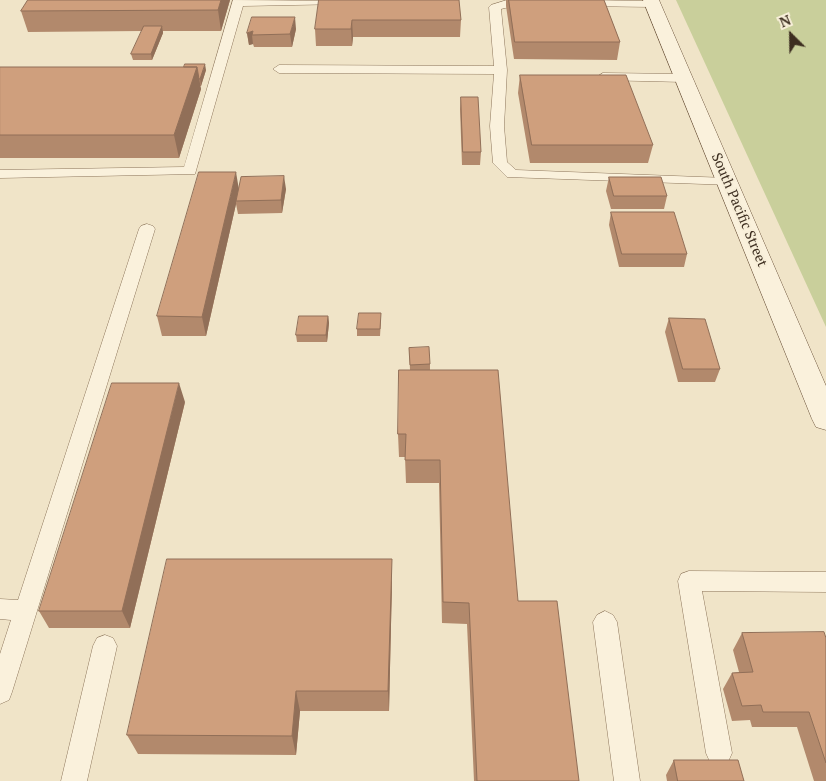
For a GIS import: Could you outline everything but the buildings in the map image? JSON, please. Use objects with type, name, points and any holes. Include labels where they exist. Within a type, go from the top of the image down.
[{"type":"street","name":"South Pacific Street","points":[[652,2],[826,419]]},
{"type":"lane","points":[[0,174],[190,171],[239,1],[358,1]]},
{"type":"lane","points":[[540,2],[512,2],[495,7],[504,75],[497,126],[500,163],[512,174],[728,182]]},
{"type":"lane","points":[[568,3],[652,2]]},
{"type":"lane","points":[[279,69],[504,75]]},
{"type":"lane","points":[[588,77],[684,78]]},
{"type":"lane","points":[[0,692],[24,611],[147,229]]},
{"type":"lane","points":[[719,754],[689,581],[826,582]]},
{"type":"lane","points":[[0,609],[24,611]]},
{"type":"lane","points":[[605,622],[627,781]]},
{"type":"lane","points":[[74,781],[105,646]]},
{"type":"green space","points":[[676,0],[826,0],[826,327]]}]
